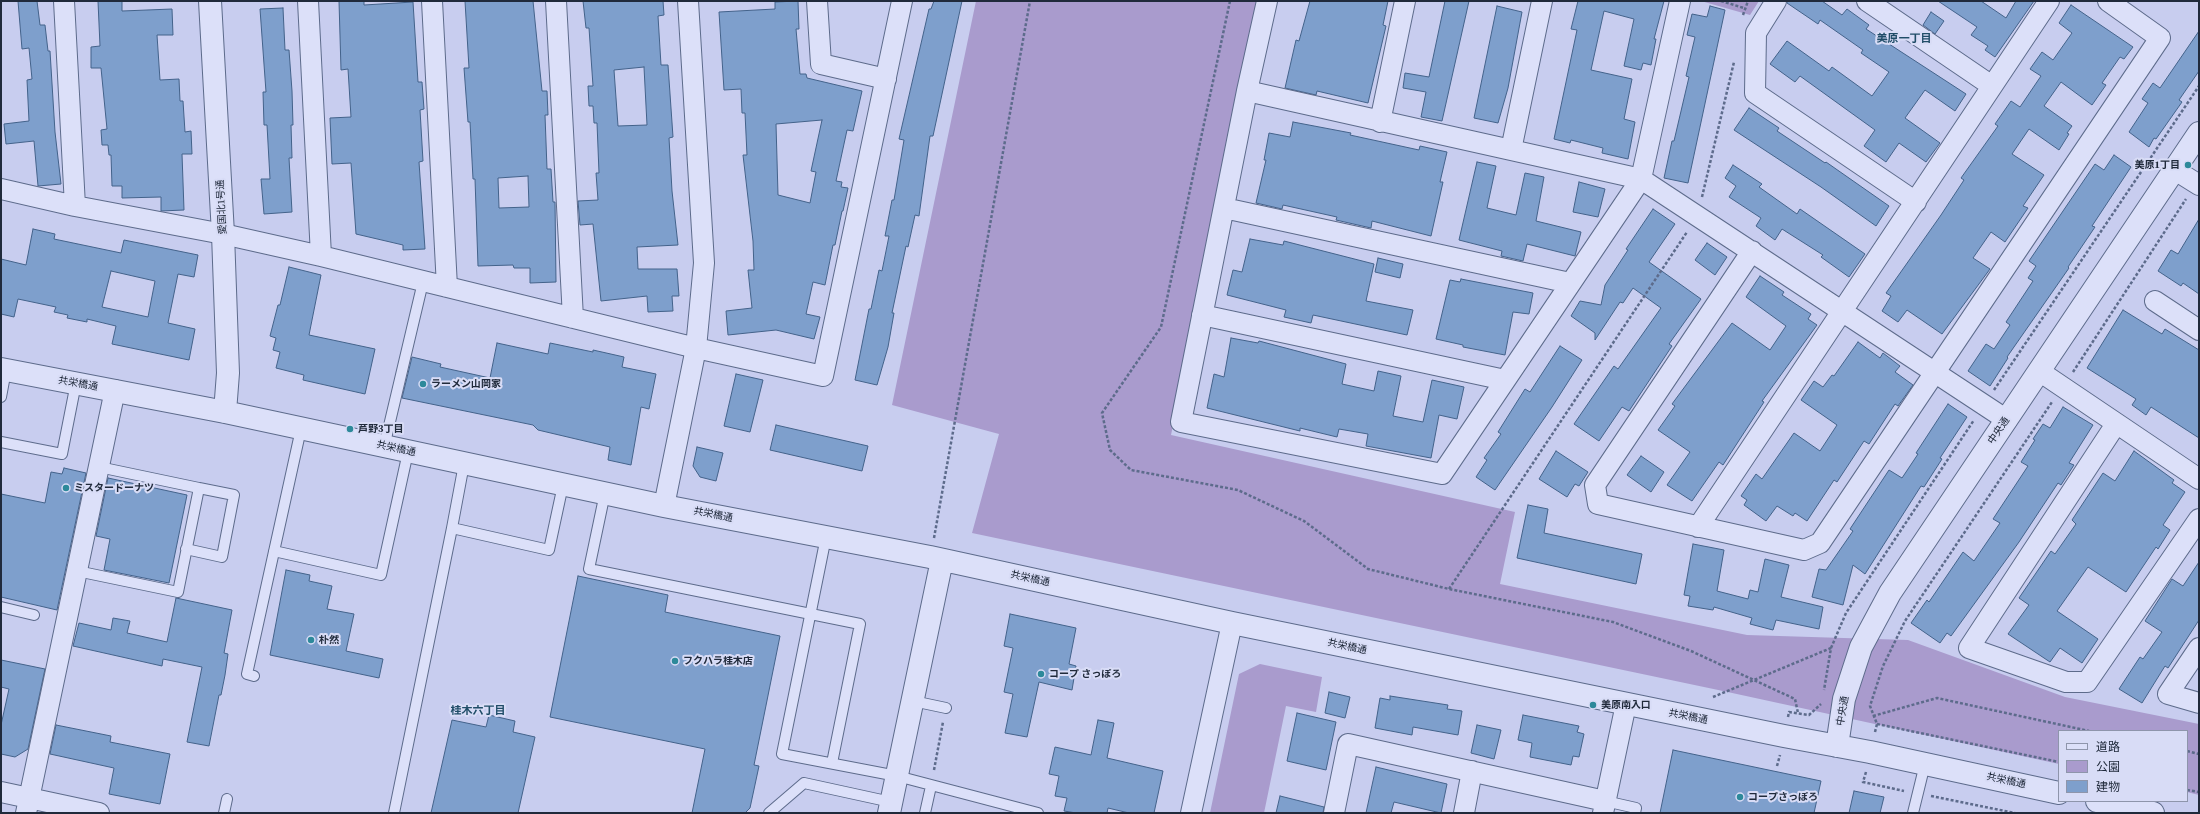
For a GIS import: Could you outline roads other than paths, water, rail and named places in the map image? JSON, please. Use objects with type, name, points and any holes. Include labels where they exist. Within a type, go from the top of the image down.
[{"type":"street","points":[[64,1],[75,206]]},
{"type":"street","name":"愛国北1号通","points":[[210,1],[223,234],[228,372],[225,412]]},
{"type":"street","points":[[308,1],[321,256]]},
{"type":"street","points":[[432,1],[447,287]]},
{"type":"street","points":[[556,1],[573,318]]},
{"type":"street","points":[[664,506],[696,348],[704,263],[688,1]]},
{"type":"street","points":[[817,1],[821,64],[886,79]]},
{"type":"street","points":[[1,189],[75,206],[223,234],[321,256],[696,348],[823,376],[902,1]]},
{"type":"street","points":[[1267,1],[1246,91],[1181,422],[1442,474],[1641,179],[1680,1]]},
{"type":"street","points":[[1380,122],[1405,1]]},
{"type":"street","points":[[1511,150],[1542,1]]},
{"type":"street","points":[[1776,1],[1756,33],[1755,93],[1916,202]]},
{"type":"street","points":[[1867,1],[1992,86]]},
{"type":"street","points":[[1698,527],[2049,1]]},
{"type":"street","points":[[1752,251],[1595,485],[1598,504],[1804,550],[1820,543],[2160,38],[2108,1]]},
{"type":"street","points":[[1246,91],[1641,179],[2007,420]]},
{"type":"street","name":"中央通","points":[[1837,746],[1844,699],[1861,647],[1890,593],[2199,133]]},
{"type":"street","points":[[2175,170],[2198,184]]},
{"type":"street","points":[[1224,208],[1570,283]]},
{"type":"street","points":[[2156,301],[2199,330]]},
{"type":"street","points":[[1202,315],[1505,380]]},
{"type":"street","name":"共栄橋通","points":[[4,370],[225,412],[664,506],[936,558],[1232,623],[1925,764],[2058,793]]},
{"type":"street","points":[[2039,371],[2116,424],[2199,478]]},
{"type":"street","points":[[28,806],[115,390]]},
{"type":"street","points":[[2116,424],[1969,648],[2066,682],[2087,682],[2199,519]]},
{"type":"street","points":[[890,808],[913,701],[936,558]]},
{"type":"street","points":[[1191,813],[1232,623]]},
{"type":"street","points":[[2199,648],[2168,694],[2199,703]]},
{"type":"street","points":[[1334,813],[1348,744],[1472,772],[1604,807],[1626,704]]},
{"type":"street","points":[[1464,813],[1472,772]]},
{"type":"street","points":[[1,792],[28,806],[99,813]]},
{"type":"street","points":[[2102,802],[2153,813]]},
{"type":"lane","points":[[384,447],[424,282]]},
{"type":"lane","points":[[1,397],[4,370]]},
{"type":"lane","points":[[1,442],[62,454],[76,383]]},
{"type":"lane","points":[[254,676],[247,674],[301,429]]},
{"type":"lane","points":[[274,551],[381,575],[408,452]]},
{"type":"lane","points":[[394,813],[464,464]]},
{"type":"lane","points":[[99,467],[234,495],[222,557],[186,549]]},
{"type":"lane","points":[[452,528],[550,550],[563,484]]},
{"type":"lane","points":[[77,571],[178,592],[199,488]]},
{"type":"lane","points":[[605,493],[589,569],[860,624],[832,764]]},
{"type":"lane","points":[[826,537],[782,754],[897,776],[930,786],[1038,813]]},
{"type":"lane","points":[[1,607],[34,615]]},
{"type":"lane","points":[[913,701],[946,708]]},
{"type":"lane","points":[[1914,813],[1925,764]]},
{"type":"lane","points":[[769,813],[804,783],[890,808]]},
{"type":"lane","points":[[925,813],[930,786]]},
{"type":"lane","points":[[224,813],[227,799]]},
{"type":"lane","points":[[1604,807],[1636,808],[1635,813]]},
{"type":"place","name":"美原1丁目","points":[[2188,165]]},
{"type":"place","name":"ラーメン山岡家","points":[[423,384]]},
{"type":"place","name":"芦野3丁目","points":[[350,429]]},
{"type":"place","name":"ミスタードーナツ","points":[[66,488]]},
{"type":"place","name":"朴然","points":[[311,640]]},
{"type":"place","name":"フクハラ桂木店","points":[[675,661]]},
{"type":"place","name":"コープ さっぽろ","points":[[1041,674]]},
{"type":"place","name":"美原南入口","points":[[1593,705]]},
{"type":"place","name":"コープさっぽろ","points":[[1740,797]]},
{"type":"district","name":"美原一丁目","points":[[1904,39]]},
{"type":"district","name":"桂木六丁目","points":[[478,711]]}]
